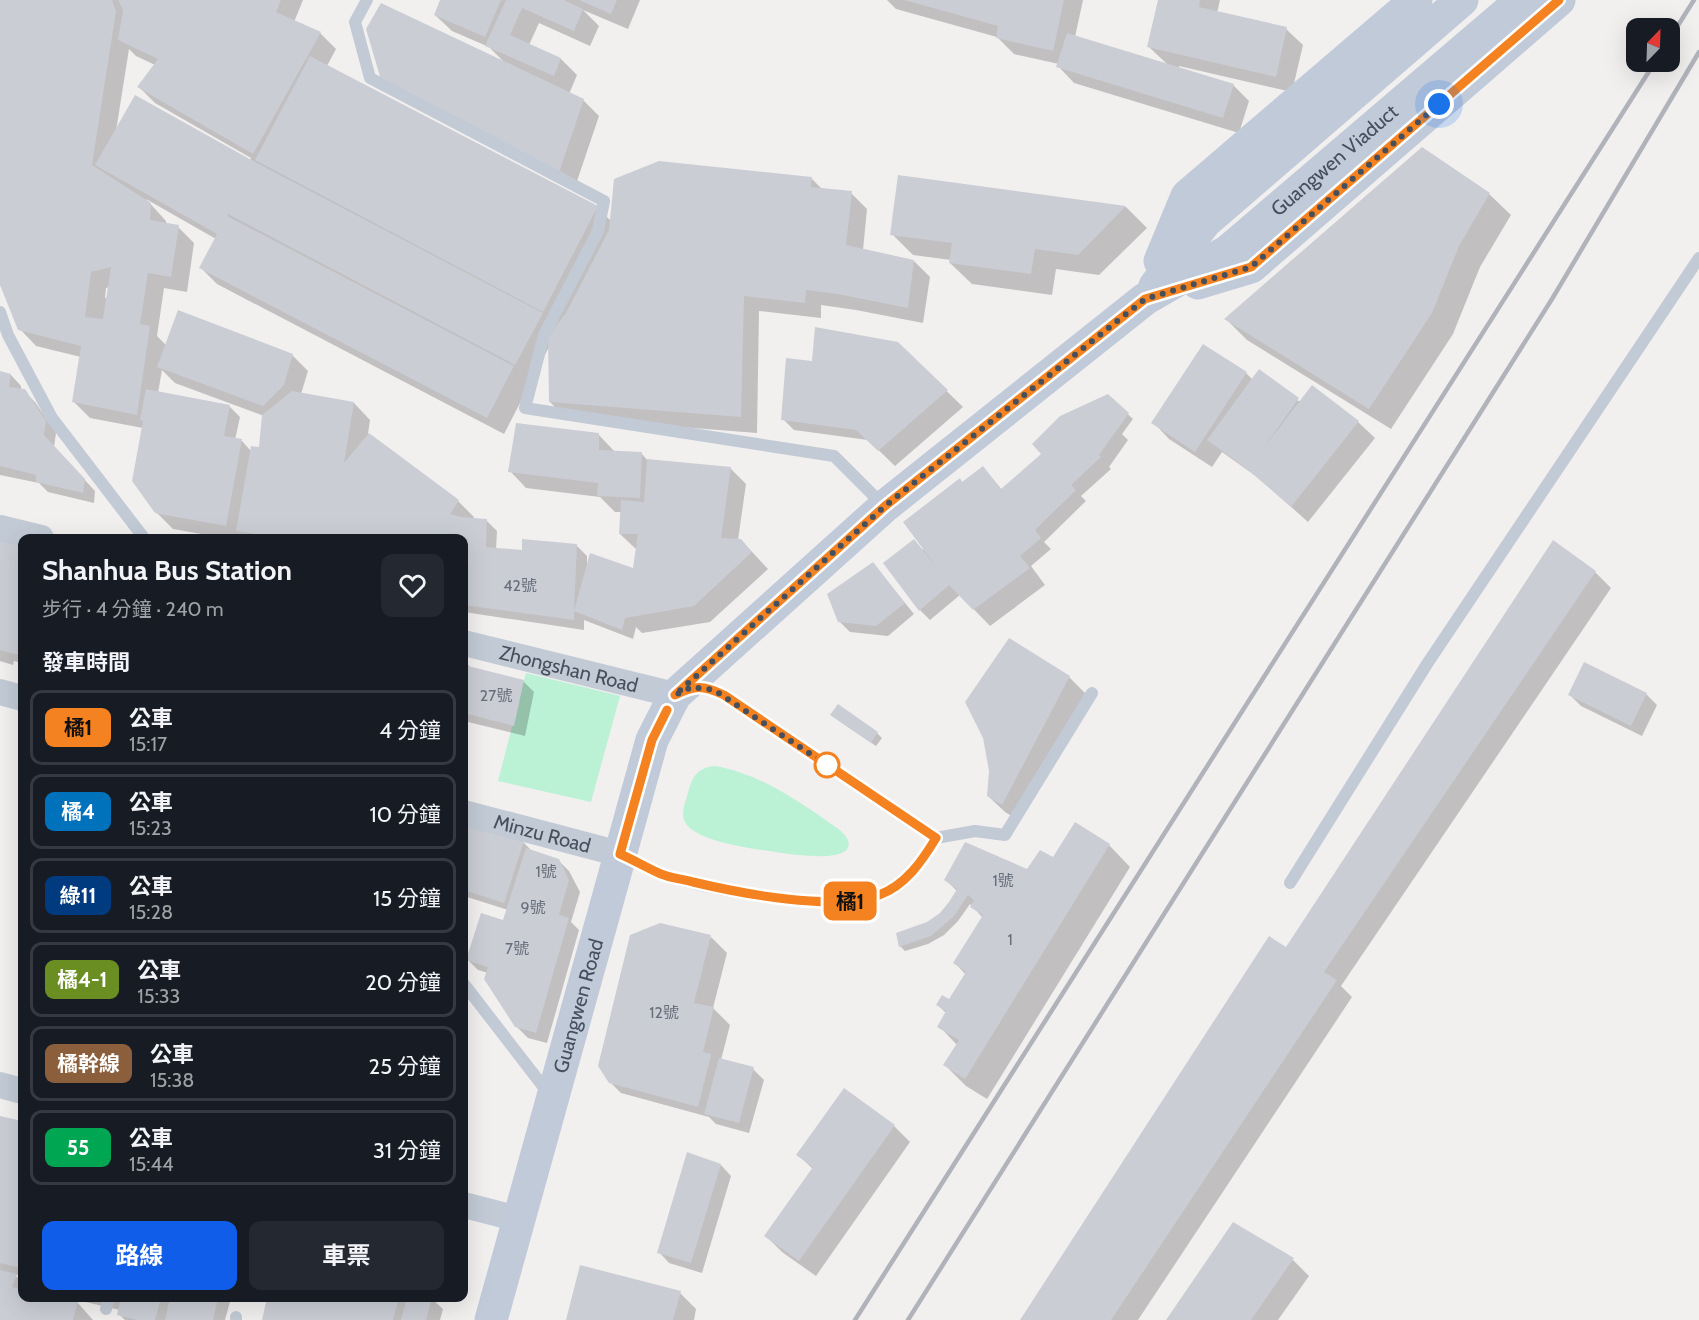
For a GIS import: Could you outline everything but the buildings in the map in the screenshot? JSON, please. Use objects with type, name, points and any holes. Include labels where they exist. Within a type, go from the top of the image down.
[{"type":"street","points":[[1145,299],[1187,196],[1416,0]]},
{"type":"street","name":"Guangwen Viaduct","points":[[1145,299],[1205,222],[1462,0]]},
{"type":"street","name":"Guangwen Viaduct","points":[[1145,299],[1228,251],[1522,0]]},
{"type":"street","points":[[675,695],[885,506],[1145,299],[1251,267],[1559,0]]},
{"type":"street","points":[[0,528],[25,534]]},
{"type":"street","name":"Zhongshan Road","points":[[468,644],[675,695]]},
{"type":"street","points":[[0,692],[18,697]]},
{"type":"street","name":"Guangwen Road","points":[[491,1320],[652,740],[675,695]]},
{"type":"street","name":"Minzu Road","points":[[468,814],[620,854]]},
{"type":"street","points":[[0,1085],[18,1090]]},
{"type":"street","points":[[468,1205],[518,1219]]},
{"type":"lane","points":[[367,0],[355,22],[370,78],[604,201],[598,231],[544,335],[525,408],[834,456],[885,506]]},
{"type":"lane","points":[[1290,883],[1427,664],[1699,258]]},
{"type":"lane","points":[[0,312],[8,335],[52,418],[141,534]]},
{"type":"lane","points":[[675,695],[692,687],[702,687],[724,695],[936,838],[975,831],[1005,835],[1092,693]]},
{"type":"lane","points":[[620,854],[662,874],[732,892],[821,902],[850,901],[879,896],[896,886],[920,864],[936,838]]},
{"type":"lane","points":[[468,989],[552,1098]]},
{"type":"green space","points":[[526,673],[620,696],[591,802],[498,781]]},
{"type":"green space","points":[[714,766],[758,779],[785,794],[840,831],[848,840],[848,848],[842,853],[832,855],[794,854],[726,843],[711,839],[689,828],[684,820],[683,812],[691,784],[701,770]]},
{"type":"railway","points":[[1680,22],[1694,0]]},
{"type":"railway","points":[[908,1320],[1552,299],[1699,52]]},
{"type":"railway","points":[[855,1320],[1649,72]]},
{"type":"bus line","name":"橘1","points":[[667,710],[652,740],[620,854],[662,874],[732,892],[821,902],[850,901],[879,896],[909,876],[920,864],[936,838],[724,695],[702,687],[692,687],[675,695],[885,506],[1145,299],[1251,267],[1559,0]]},
{"type":"route","points":[[827,765],[714,690],[692,687],[675,695],[885,506],[1145,299],[1251,267],[1439,104]]}]
